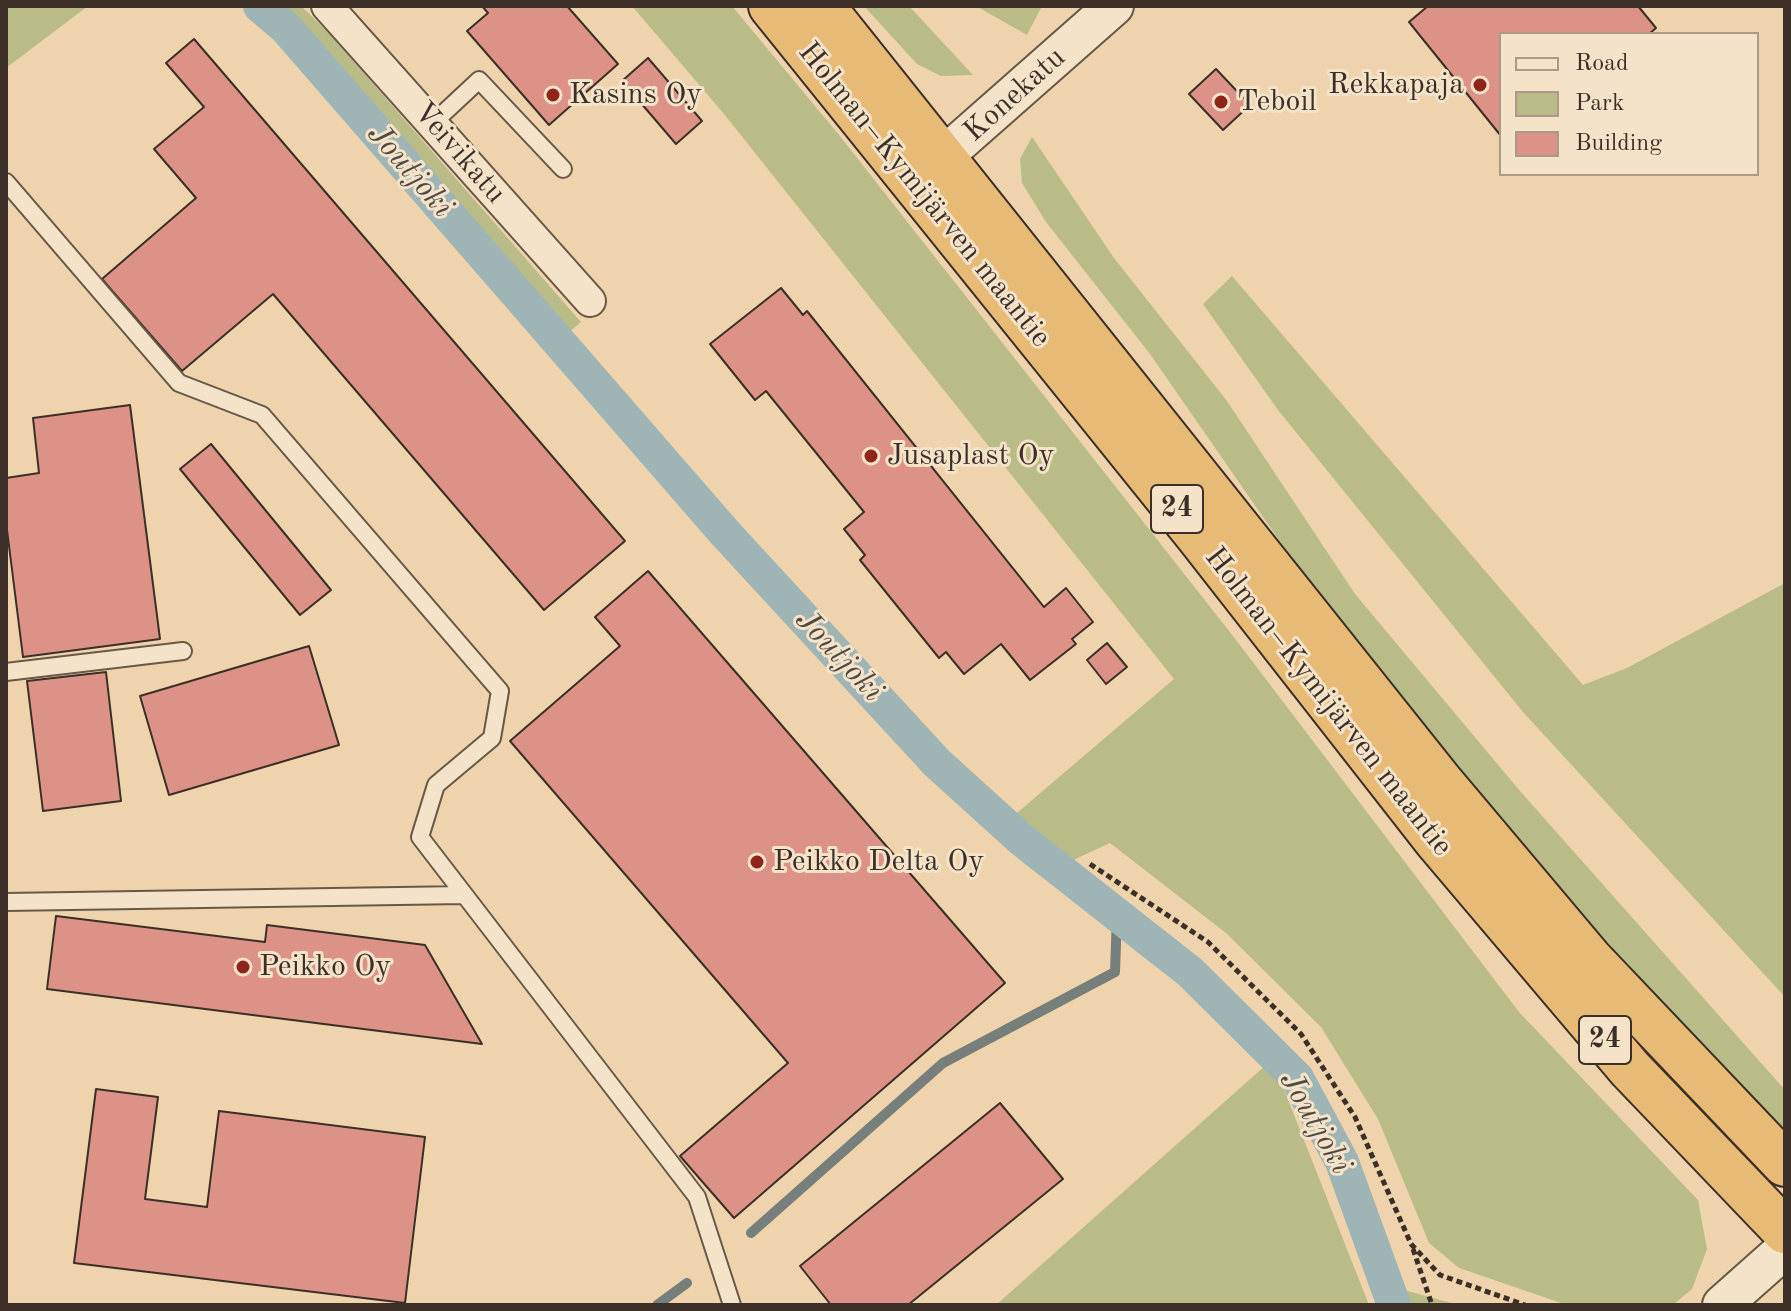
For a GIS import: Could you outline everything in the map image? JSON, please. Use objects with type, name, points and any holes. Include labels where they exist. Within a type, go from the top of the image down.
[{"type":"highway","name":"Holman–Kymijärven maantie","points":[[771,6],[929,170],[1590,959],[1785,1164]]},
{"type":"highway","name":"Holman–Kymijärven maantie","points":[[822,6],[929,170],[1436,840],[1630,1069],[1785,1231]]},
{"type":"street","name":"Veivikatu","points":[[327,6],[590,301]]},
{"type":"street","name":"Konekatu","points":[[929,170],[1114,6]]},
{"type":"street","points":[[1722,1305],[1785,1249]]},
{"type":"lane","points":[[433,123],[479,80],[563,169]]},
{"type":"lane","points":[[6,182],[179,383],[262,415],[500,691],[492,738],[436,785],[420,837],[697,1197],[732,1305]]},
{"type":"lane","points":[[6,672],[183,651]]},
{"type":"lane","points":[[6,902],[464,895]]},
{"type":"path","points":[[1090,864],[1208,942],[1301,1034],[1355,1117],[1411,1244],[1432,1305]]},
{"type":"path","points":[[1411,1244],[1440,1275],[1525,1305]]},
{"type":"green space","points":[[6,6],[88,6],[6,68]]},
{"type":"green space","points":[[269,6],[301,6],[328,32],[581,322],[567,334],[293,26]]},
{"type":"green space","points":[[632,6],[732,6],[839,135],[1233,636],[1519,1012],[1698,1200],[1707,1249],[1692,1289],[1673,1305],[1567,1305],[1459,1268],[1429,1243],[1378,1119],[1321,1027],[1226,933],[1110,843],[1067,863],[1011,818],[1174,679],[724,114]]},
{"type":"green space","points":[[864,6],[909,6],[973,75],[941,76],[917,64]]},
{"type":"green space","points":[[976,6],[1042,6],[1027,35]]},
{"type":"green space","points":[[1032,137],[1114,258],[1227,401],[1355,594],[1520,791],[1785,1090],[1785,1133],[1593,935],[1460,776],[1288,553],[1150,354],[1046,222],[1022,183],[1020,159]]},
{"type":"green space","points":[[1232,276],[1583,685],[1627,668],[1785,583],[1785,997],[1523,712],[1278,410],[1203,304]]},
{"type":"green space","points":[[1266,1065],[1285,1092],[1369,1305],[996,1305]]},
{"type":"green space","points":[[1400,1289],[1459,1305],[1407,1305]]},
{"type":"building","name":"Kasins Oy","points":[[482,6],[567,6],[618,64],[549,125],[467,31],[488,13]]},
{"type":"building","name":"Rekkapaja","points":[[1428,6],[1638,6],[1656,28],[1651,32],[1499,32],[1499,134],[1409,22]]},
{"type":"building","points":[[194,39],[625,541],[544,610],[273,294],[182,371],[102,279],[196,198],[154,149],[204,107],[166,63]]},
{"type":"building","points":[[648,58],[702,121],[676,144],[622,81]]},
{"type":"building","points":[[1216,69],[1250,105],[1223,130],[1189,94]]},
{"type":"building","name":"Jusaplast Oy","points":[[781,288],[803,315],[807,311],[1044,607],[1066,588],[1093,622],[1072,639],[1076,644],[1030,680],[1001,644],[964,674],[946,652],[939,658],[860,560],[865,555],[844,529],[864,512],[766,391],[755,400],[710,344]]},
{"type":"building","points":[[130,405],[160,639],[23,657],[6,522],[6,478],[39,473],[33,418]]},
{"type":"building","points":[[211,444],[331,590],[300,615],[180,469]]},
{"type":"building","name":"Peikko Delta Oy","points":[[648,571],[1005,983],[734,1218],[680,1156],[788,1063],[510,741],[620,646],[595,617]]},
{"type":"building","points":[[1107,643],[1127,667],[1106,684],[1087,660]]},
{"type":"building","points":[[309,646],[339,745],[169,795],[140,696]]},
{"type":"building","points":[[106,672],[121,801],[43,811],[27,681]]},
{"type":"building","name":"Peikko Oy","points":[[56,916],[265,942],[267,925],[425,945],[482,1044],[47,989]]},
{"type":"building","points":[[96,1089],[158,1097],[145,1199],[207,1207],[219,1111],[425,1137],[405,1303],[74,1263]]},
{"type":"building","points":[[1000,1103],[1063,1179],[908,1305],[831,1305],[800,1266]]},
{"type":"waterway","name":"Joutjoki","points":[[260,6],[286,28],[725,533],[937,763],[1022,840],[1190,972],[1297,1078],[1342,1162],[1394,1305]]},
{"type":"waterway","points":[[751,1233],[943,1063],[1115,972],[1117,915]]},
{"type":"waterway","points":[[657,1305],[687,1283]]},
{"type":"place","name":"Rekkapaja","points":[[1480,85]]},
{"type":"place","name":"Kasins Oy","points":[[553,95]]},
{"type":"place","name":"Teboil","points":[[1221,102]]},
{"type":"place","name":"Jusaplast Oy","points":[[871,456]]},
{"type":"place","name":"Peikko Delta Oy","points":[[757,862]]},
{"type":"place","name":"Peikko Oy","points":[[243,967]]}]
